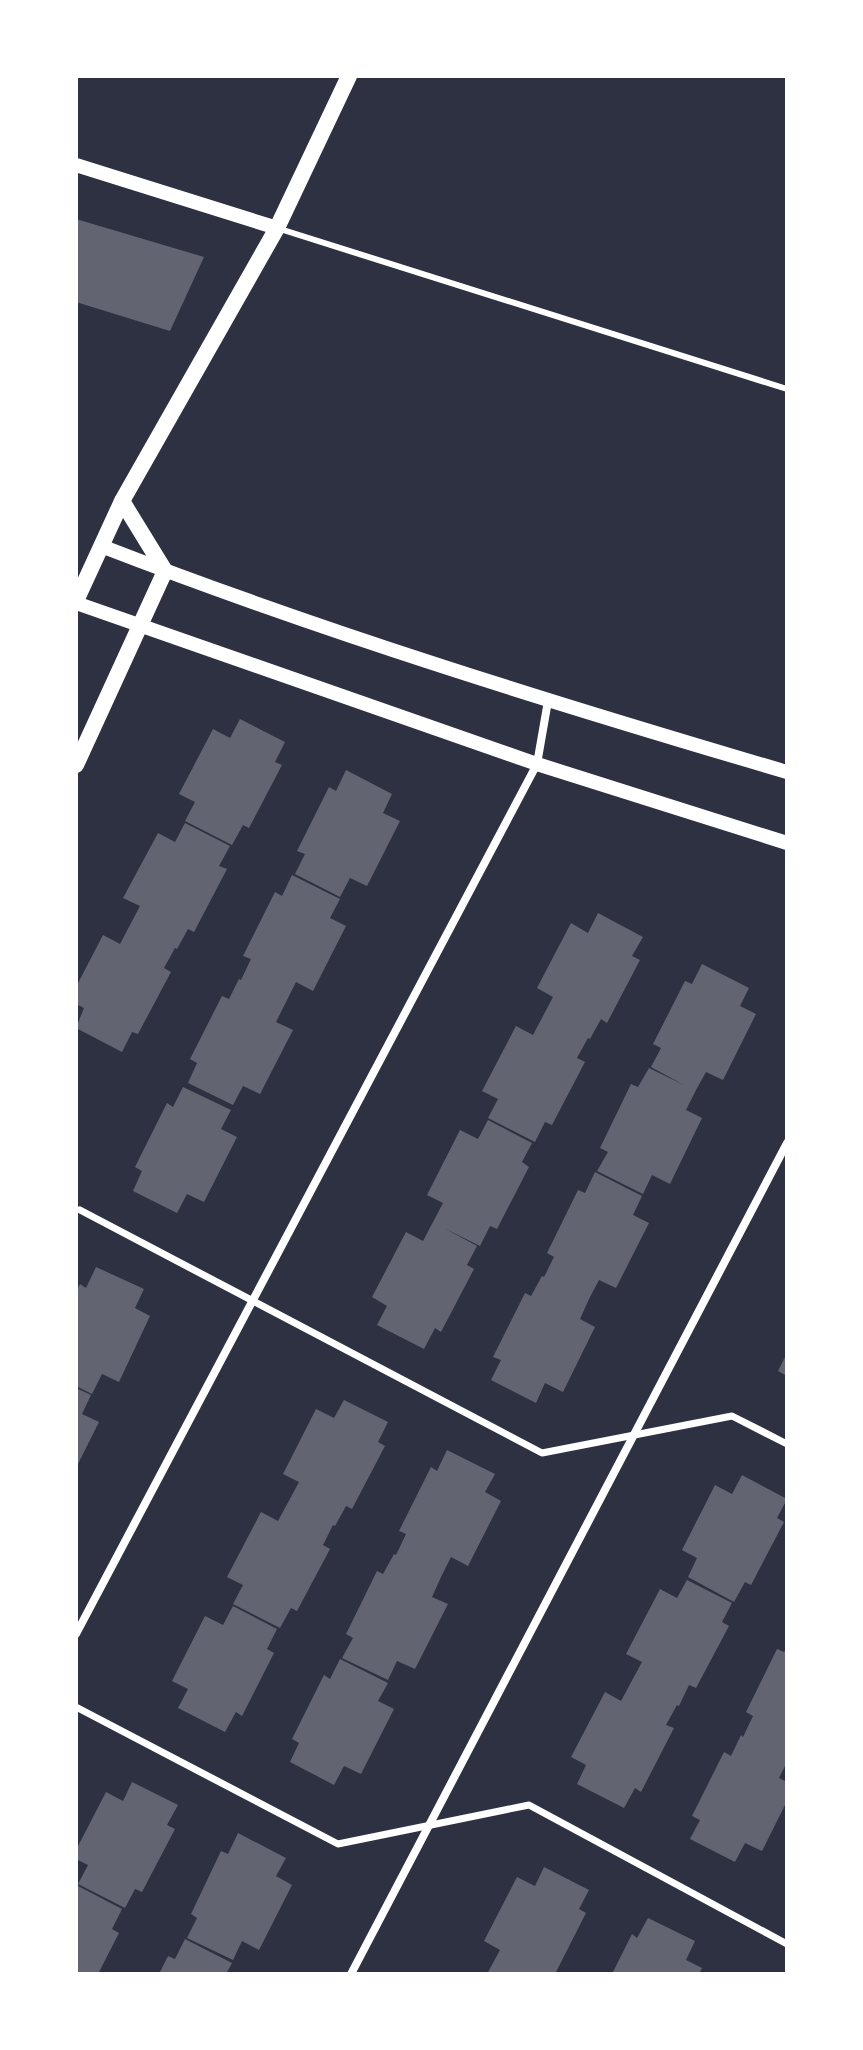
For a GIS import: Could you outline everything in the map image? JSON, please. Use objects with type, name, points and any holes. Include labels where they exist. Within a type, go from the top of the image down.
[{"type":"main road","points":[[76,602],[122,501],[277,228],[349,76]]},
{"type":"main road","points":[[76,765],[165,571],[122,501]]},
{"type":"street","points":[[76,165],[277,228]]},
{"type":"street","points":[[101,546],[165,571],[548,701],[787,772]]},
{"type":"street","points":[[76,602],[537,764],[787,843]]},
{"type":"street","points":[[76,1634],[537,764],[548,701]]},
{"type":"street","points":[[351,1974],[787,1143]]},
{"type":"street","points":[[80,1210],[542,1453],[732,1416],[787,1444]]},
{"type":"street","points":[[76,1707],[338,1844],[529,1805],[787,1944]]},
{"type":"lane","points":[[277,228],[787,389]]},
{"type":"building","points":[[76,219],[204,257],[170,331],[76,302]]},
{"type":"building","points":[[240,719],[285,742],[275,762],[282,765],[249,828],[243,825],[232,845],[185,821],[195,802],[179,794],[213,729],[230,738]]},
{"type":"building","points":[[346,770],[392,794],[383,813],[400,821],[367,886],[350,878],[340,897],[295,874],[305,854],[297,851],[329,787],[336,791]]},
{"type":"building","points":[[185,823],[230,846],[219,866],[227,869],[194,932],[188,929],[175,948],[164,968],[171,972],[138,1034],[132,1032],[122,1052],[76,1028],[84,1008],[76,1004],[76,987],[103,935],[120,944],[140,906],[123,898],[158,833],[175,842]]},
{"type":"building","points":[[292,875],[340,899],[330,918],[346,926],[313,991],[296,982],[276,1022],[293,1030],[260,1094],[243,1086],[233,1105],[188,1083],[197,1063],[190,1059],[222,996],[229,999],[241,980],[251,959],[243,956],[275,892],[282,896]]},
{"type":"building","points":[[598,913],[643,937],[632,956],[640,960],[607,1023],[601,1019],[577,1058],[585,1062],[552,1125],[545,1122],[535,1142],[488,1118],[498,1099],[482,1091],[516,1026],[533,1035],[553,997],[537,988],[571,923],[588,933]]},
{"type":"building","points":[[702,964],[749,988],[740,1006],[756,1014],[723,1080],[706,1072],[696,1090],[686,1110],[702,1118],[670,1184],[652,1175],[643,1194],[597,1171],[608,1152],[600,1148],[631,1084],[638,1087],[649,1068],[684,1085],[651,1067],[661,1048],[653,1044],[685,981],[692,984]]},
{"type":"building","points":[[183,1087],[231,1110],[221,1129],[237,1137],[204,1202],[187,1194],[177,1213],[133,1191],[142,1171],[135,1167],[167,1103],[173,1107]]},
{"type":"building","points":[[488,1120],[532,1143],[522,1162],[529,1167],[497,1229],[490,1226],[480,1246],[444,1228],[477,1246],[467,1265],[474,1269],[441,1332],[435,1328],[424,1349],[377,1325],[387,1306],[372,1297],[406,1232],[423,1241],[443,1203],[427,1195],[460,1130],[478,1139]]},
{"type":"building","points":[[595,1172],[642,1196],[633,1215],[649,1223],[616,1288],[599,1280],[589,1299],[580,1319],[595,1327],[563,1392],[545,1383],[536,1403],[491,1380],[501,1360],[493,1357],[525,1293],[531,1296],[544,1277],[554,1257],[547,1253],[578,1190],[585,1193]]},
{"type":"building","points":[[96,1267],[144,1289],[135,1308],[150,1316],[119,1382],[102,1374],[92,1394],[76,1386],[76,1292],[80,1284],[86,1288]]},
{"type":"building","points":[[787,1353],[787,1376],[778,1371]]},
{"type":"building","points":[[76,1388],[91,1395],[82,1414],[99,1422],[76,1468]]},
{"type":"building","points":[[344,1400],[388,1422],[378,1442],[385,1446],[352,1509],[346,1506],[333,1525],[323,1545],[330,1549],[297,1611],[291,1608],[280,1628],[233,1604],[243,1585],[227,1577],[261,1512],[278,1521],[299,1482],[283,1474],[316,1409],[334,1418]]},
{"type":"building","points":[[447,1450],[495,1474],[485,1492],[501,1501],[468,1566],[451,1557],[432,1597],[448,1604],[415,1669],[397,1661],[388,1680],[342,1658],[353,1638],[346,1634],[377,1571],[383,1574],[396,1555],[406,1534],[399,1531],[431,1467],[437,1471]]},
{"type":"building","points":[[742,1475],[787,1499],[777,1518],[784,1522],[751,1585],[745,1582],[734,1602],[688,1577],[697,1558],[682,1550],[715,1485],[732,1494]]},
{"type":"building","points":[[687,1580],[732,1603],[722,1622],[729,1626],[696,1688],[689,1685],[666,1725],[674,1728],[641,1792],[635,1788],[624,1808],[577,1784],[586,1765],[571,1757],[605,1692],[621,1701],[642,1662],[626,1654],[660,1589],[677,1598]]},
{"type":"building","points":[[233,1606],[277,1629],[267,1649],[274,1653],[242,1716],[236,1712],[225,1732],[178,1708],[188,1689],[172,1681],[205,1616],[223,1625]]},
{"type":"building","points":[[787,1647],[787,1762],[779,1778],[787,1782],[787,1801],[762,1851],[745,1843],[735,1862],[690,1839],[700,1820],[692,1816],[724,1752],[731,1756],[741,1735],[743,1737],[753,1716],[746,1712],[777,1649],[784,1652]]},
{"type":"building","points":[[340,1659],[388,1683],[378,1701],[394,1709],[361,1774],[344,1766],[334,1785],[290,1762],[299,1743],[292,1739],[324,1675],[330,1679]]},
{"type":"building","points":[[132,1782],[178,1805],[167,1825],[175,1829],[142,1892],[135,1889],[125,1908],[78,1884],[88,1865],[76,1859],[76,1850],[106,1792],[123,1801]]},
{"type":"building","points":[[238,1833],[286,1858],[276,1876],[292,1885],[259,1950],[242,1941],[233,1960],[187,1938],[197,1918],[191,1914],[221,1851],[228,1854]]},
{"type":"building","points":[[544,1867],[589,1890],[579,1909],[586,1913],[555,1974],[487,1974],[500,1950],[484,1941],[517,1877],[535,1886]]},
{"type":"building","points":[[78,1886],[122,1909],[112,1929],[119,1933],[98,1974],[76,1974]]},
{"type":"building","points":[[648,1918],[695,1941],[686,1960],[702,1968],[699,1974],[612,1974],[632,1934],[637,1938]]},
{"type":"building","points":[[185,1939],[232,1963],[226,1974],[159,1974],[168,1956],[175,1959]]}]
